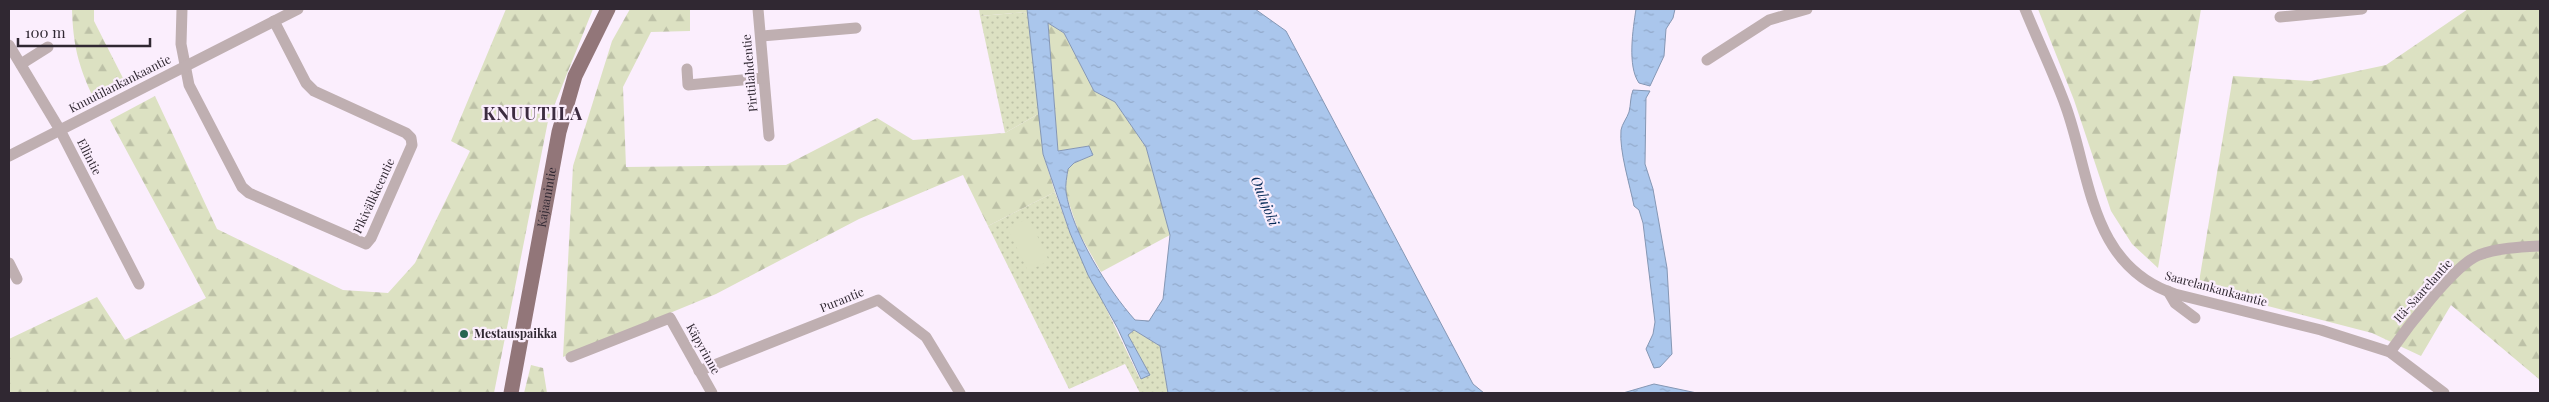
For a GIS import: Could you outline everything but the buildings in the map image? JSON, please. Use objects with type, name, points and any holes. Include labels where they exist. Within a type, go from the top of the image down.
[{"type":"main road","name":"Kajaanintie","points":[[511,393],[559,132],[575,76],[608,9]]},
{"type":"street","points":[[182,9],[181,44],[185,66]]},
{"type":"street","name":"Knuutilankankaantie","points":[[9,156],[298,9]]},
{"type":"street","name":"Pirttilahdentie","points":[[758,9],[769,136]]},
{"type":"street","points":[[1707,60],[1769,20],[1807,9]]},
{"type":"street","name":"Saarelankankaantie","points":[[2025,9],[2066,108],[2095,212],[2122,259],[2137,274],[2168,291],[2321,330],[2390,352],[2444,393]]},
{"type":"street","points":[[2280,17],[2365,9]]},
{"type":"street","name":"Pikivälkkeentie","points":[[185,66],[189,85],[242,187],[249,193],[366,244],[372,238],[412,145],[411,138],[406,133],[314,91],[306,83],[274,21]]},
{"type":"street","points":[[761,36],[856,28]]},
{"type":"street","name":"Ellintie","points":[[9,45],[60,130],[139,284]]},
{"type":"street","points":[[21,64],[48,47]]},
{"type":"street","points":[[687,69],[688,85],[763,78]]},
{"type":"street","name":"Itä-Saarelantie","points":[[2390,352],[2433,297],[2454,274],[2478,256],[2508,248],[2540,246]]},
{"type":"street","points":[[9,263],[17,278]]},
{"type":"street","points":[[2168,291],[2175,303],[2195,318]]},
{"type":"street","name":"Purantie","points":[[699,371],[878,300],[926,337],[960,393]]},
{"type":"street","name":"Käpyrinne","points":[[570,357],[670,318],[712,393]]},
{"type":"green space","points":[[72,9],[94,9],[94,21],[125,82],[93,97],[77,54]]},
{"type":"green space","points":[[506,9],[593,9],[548,121],[494,393],[9,393],[9,339],[97,297],[125,340],[206,298],[110,120],[155,96],[217,229],[343,290],[388,293],[415,263],[470,151],[451,141]]},
{"type":"green space","points":[[630,9],[690,9],[690,31],[651,32],[623,87],[626,167],[786,165],[877,118],[913,140],[1005,133],[1040,113],[1043,154],[1055,192],[988,226],[963,175],[859,219],[716,294],[563,357],[573,166],[612,41]]},
{"type":"green space","points":[[979,9],[1027,9],[1028,12],[980,16]]},
{"type":"green space","points":[[2038,9],[2201,9],[2158,268],[2132,244],[2111,211],[2074,100]]},
{"type":"green space","points":[[2468,9],[2540,9],[2540,380],[2451,305],[2421,356],[2372,333],[2198,288],[2233,76],[2311,81],[2386,65]]},
{"type":"green space","points":[[1028,12],[1040,113],[1005,133],[980,16]]},
{"type":"green space","points":[[1048,23],[1064,33],[1094,91],[1115,102],[1146,147],[1170,235],[1101,272],[1079,233],[1065,191],[1068,168],[1074,163],[1093,155],[1088,146],[1058,151]]},
{"type":"green space","points":[[1055,192],[1070,233],[1140,379],[1149,374],[1128,335],[1134,330],[1160,346],[1168,393],[1140,393],[1125,364],[1069,389],[988,226]]},
{"type":"green space","points":[[1029,218],[1049,261],[1028,271],[1007,228]]},
{"type":"green space","points":[[531,365],[543,368],[547,393],[524,393]]},
{"type":"water","name":"Oulujoki","points":[[1027,9],[1255,9],[1286,31],[1473,384],[1484,393],[1168,393],[1160,346],[1134,330],[1128,335],[1150,375],[1141,379],[1118,329],[1088,275],[1070,233],[1043,154]],"holes":[[[1048,23],[1064,33],[1094,91],[1115,102],[1146,147],[1170,235],[1163,299],[1149,321],[1135,320],[1114,293],[1083,242],[1070,208],[1066,189],[1068,169],[1074,163],[1093,155],[1089,146],[1058,151]]]},
{"type":"water","points":[[1636,9],[1675,9],[1673,18],[1666,29],[1664,56],[1650,86],[1639,83],[1633,67],[1632,47]]},
{"type":"water","points":[[1633,90],[1650,91],[1646,98],[1645,164],[1653,189],[1667,268],[1672,354],[1660,367],[1654,368],[1646,349],[1653,334],[1655,322],[1643,223],[1639,210],[1634,206],[1623,158],[1621,138],[1621,130],[1629,112]]},
{"type":"water","points":[[1654,384],[1697,393],[1623,393]]},
{"type":"place","name":"Mestauspaikka","points":[[464,334]]},
{"type":"district","name":"KNUUTILA","points":[[533,114]]}]
